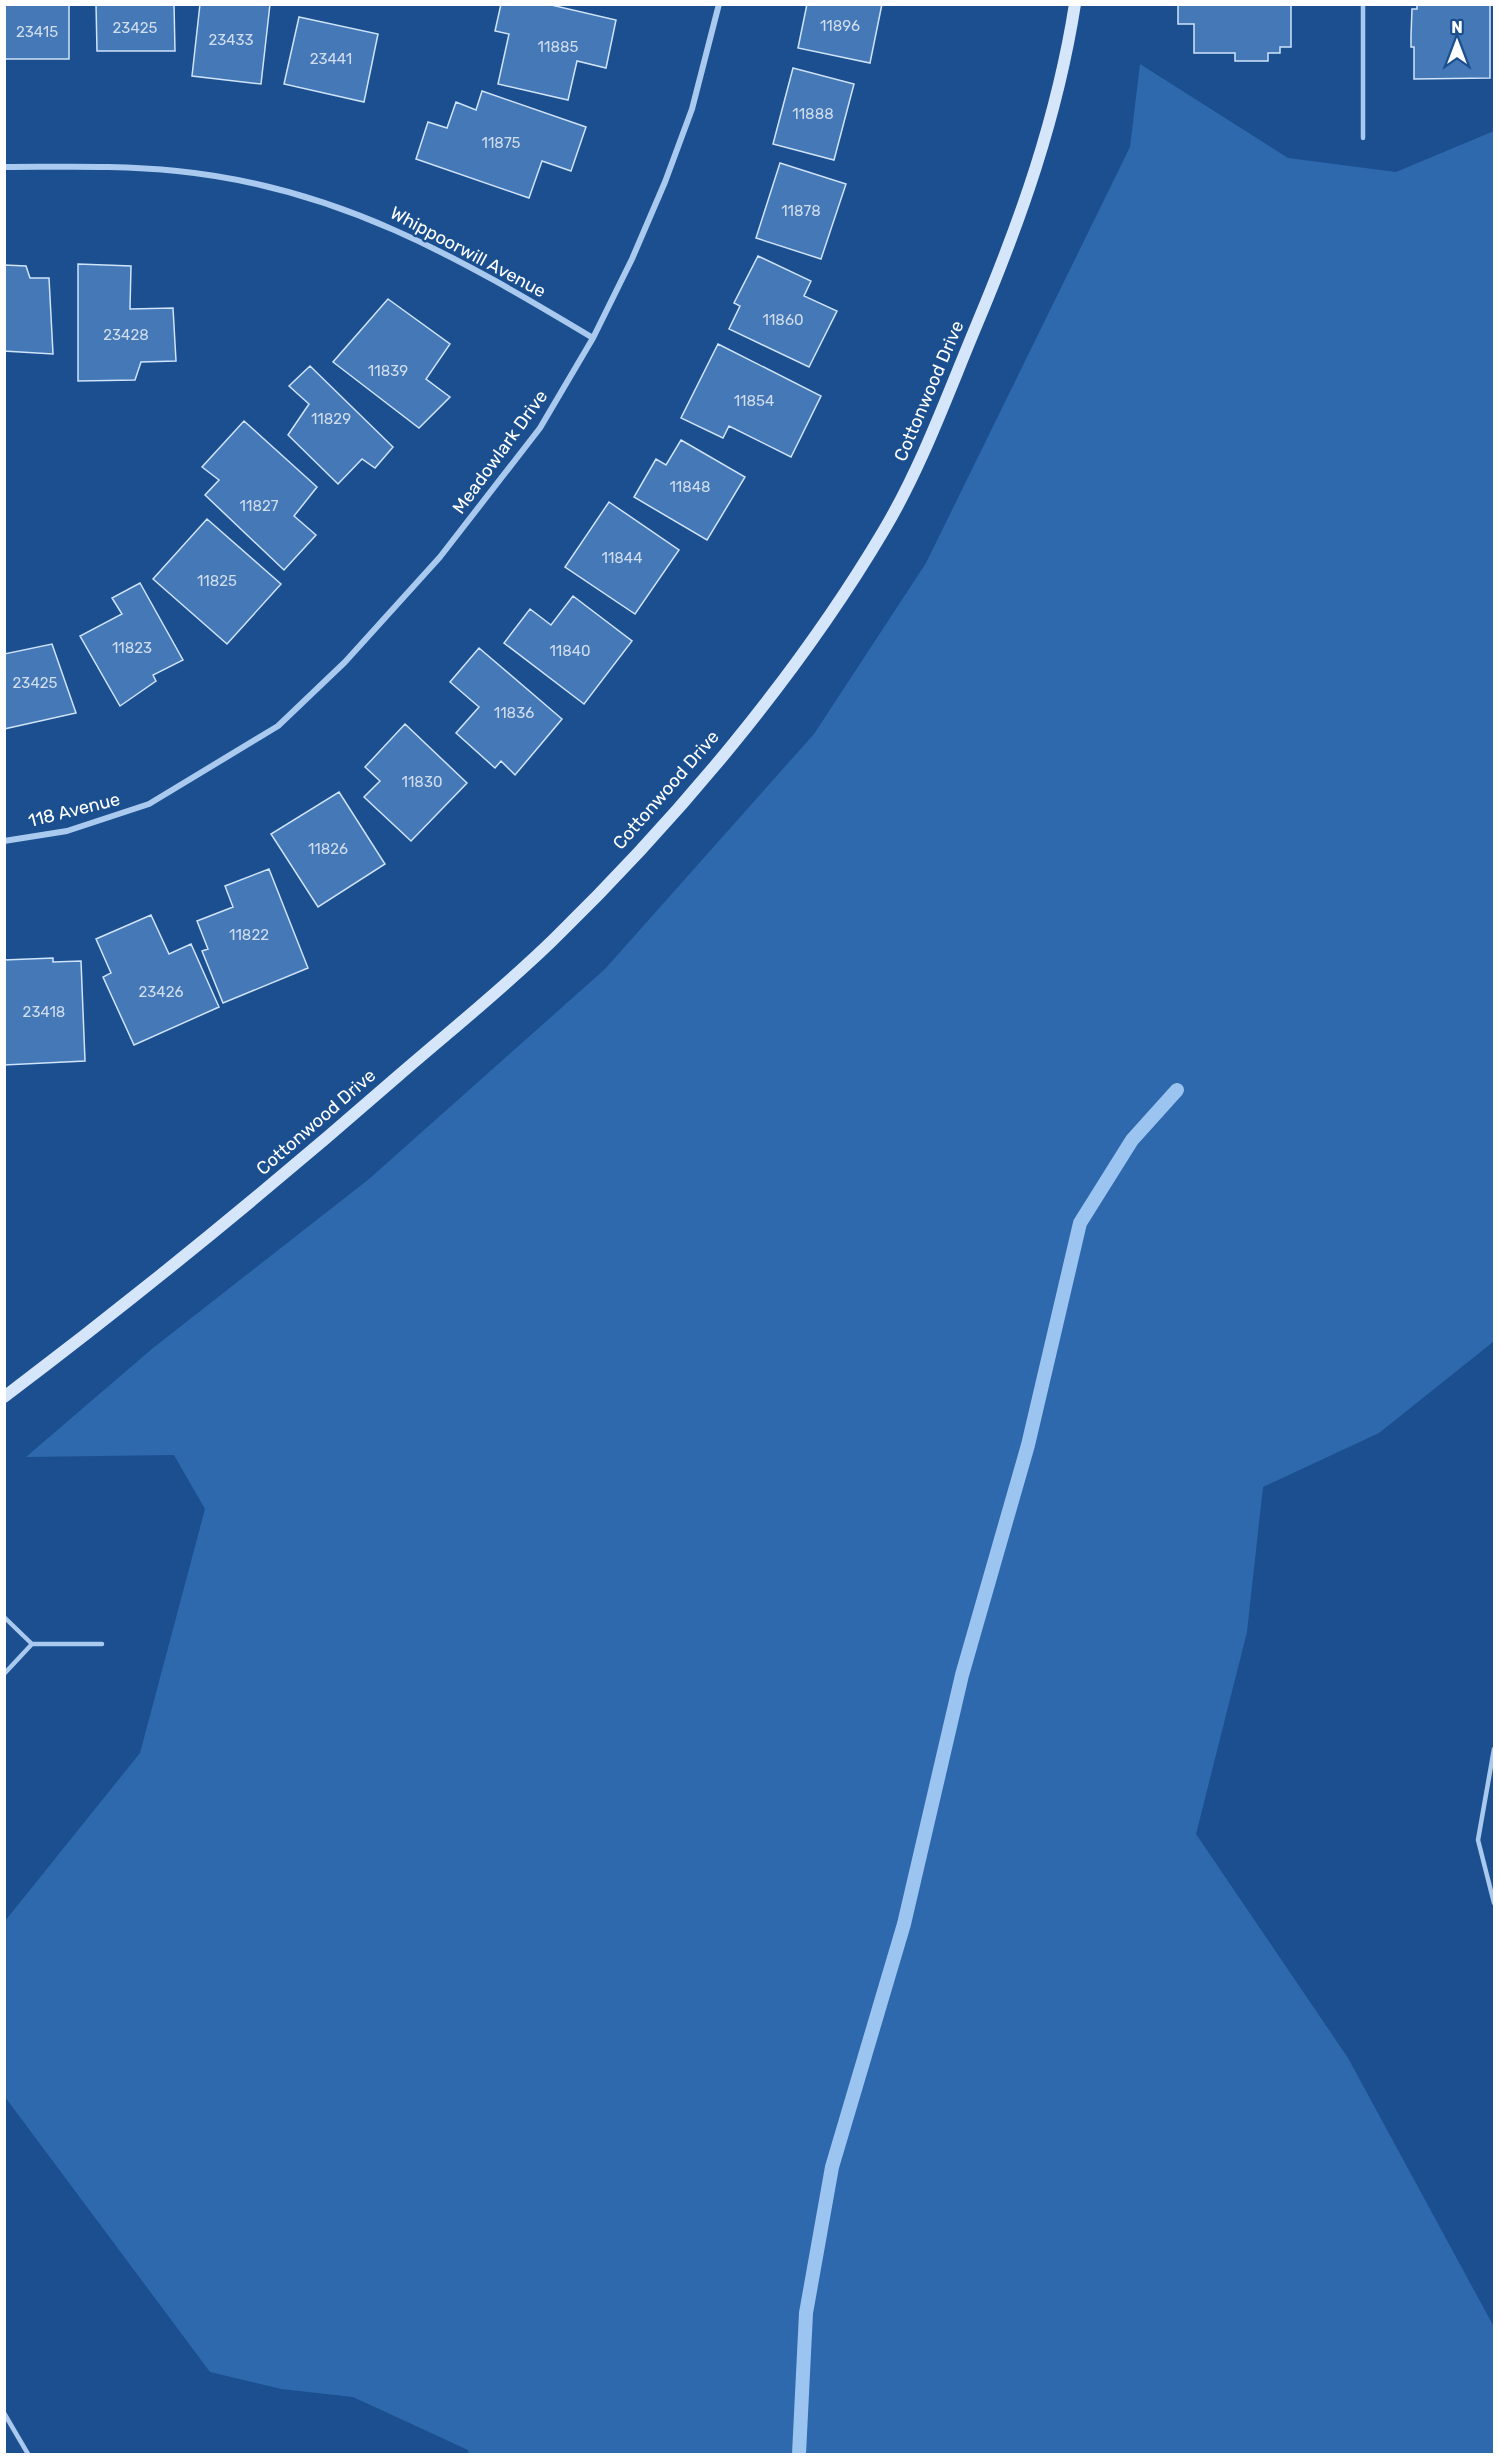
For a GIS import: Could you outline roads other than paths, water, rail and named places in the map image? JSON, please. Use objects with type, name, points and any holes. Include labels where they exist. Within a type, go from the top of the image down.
[{"type":"street","name":"Meadowlark Drive","points":[[150,804],[278,726],[345,662],[440,557],[491,495],[540,428],[593,338],[665,182],[692,109],[719,4]]},
{"type":"street","name":"Cottonwood Drive","points":[[4,1397],[301,1161],[552,941],[653,836],[802,653],[885,528],[926,447],[1018,227],[1049,130],[1066,62],[1075,4]]},
{"type":"street","name":"Whippoorwill Avenue","points":[[4,167],[123,167],[176,171],[219,176],[294,193],[379,222],[441,251],[488,275],[593,338]]},
{"type":"street","name":"118 Avenue","points":[[4,841],[67,831],[150,804]]},
{"type":"lane","points":[[1363,4],[1363,138]]},
{"type":"lane","points":[[4,1617],[32,1644],[102,1644]]},
{"type":"lane","points":[[4,1674],[32,1644]]},
{"type":"lane","points":[[1494,1749],[1479,1840],[1494,1904]]},
{"type":"lane","points":[[4,2413],[28,2454]]},
{"type":"waterway","points":[[799,2454],[806,2313],[832,2167],[904,1924],[962,1675],[1028,1445],[1080,1223],[1132,1140],[1177,1090]]}]
